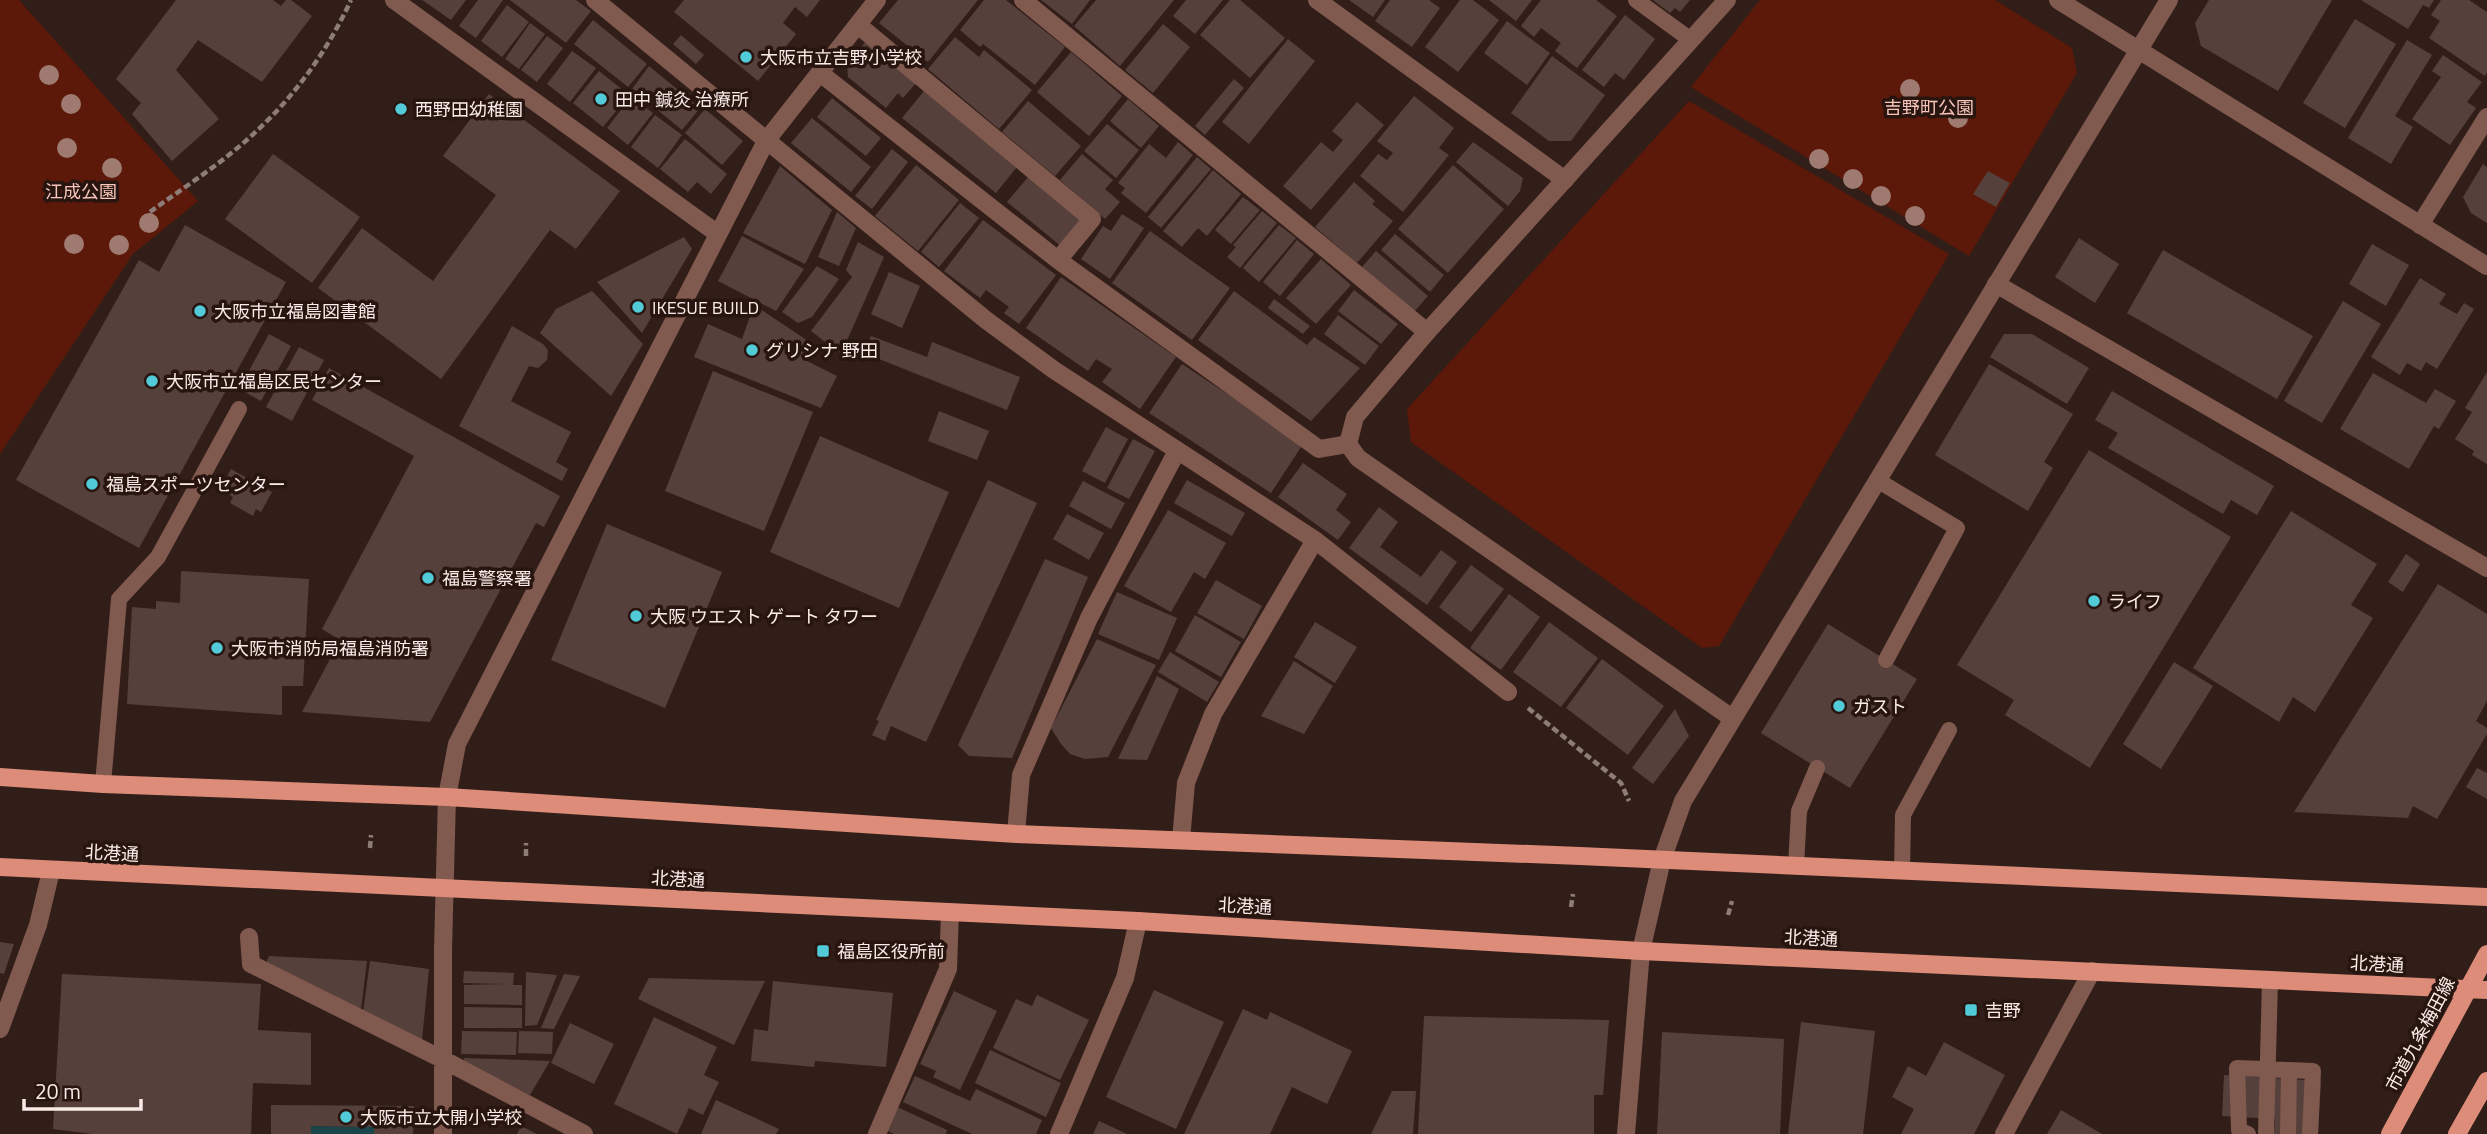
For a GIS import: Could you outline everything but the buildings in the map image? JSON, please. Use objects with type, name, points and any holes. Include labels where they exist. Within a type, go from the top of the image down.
[{"type":"main road","points":[[0,777],[103,784],[447,797],[1016,834],[2487,897]]},
{"type":"main road","name":"北港通","points":[[0,867],[1138,921],[1641,951],[2487,990]]},
{"type":"main road","name":"市道九条梅田線","points":[[2390,1134],[2487,954]]},
{"type":"main road","points":[[2457,1134],[2487,1081]]},
{"type":"street","points":[[394,0],[718,234]]},
{"type":"street","points":[[596,0],[986,320],[1054,370],[1315,540],[1508,692]]},
{"type":"street","points":[[443,1134],[447,797],[457,744],[766,141],[877,0]]},
{"type":"street","points":[[1023,0],[1427,332]]},
{"type":"street","points":[[1317,0],[1565,180]]},
{"type":"street","points":[[1727,0],[1427,332],[1354,417],[1348,444],[1357,458],[1732,718]]},
{"type":"street","points":[[2058,0],[2487,265]]},
{"type":"street","points":[[1626,1134],[1641,951],[1662,860],[1683,801],[2169,0]]},
{"type":"street","points":[[858,25],[1092,219],[1058,260]]},
{"type":"street","points":[[820,73],[1058,260],[1319,449],[1348,444]]},
{"type":"street","points":[[2420,225],[2487,117]]},
{"type":"street","points":[[1996,284],[2487,568]]},
{"type":"street","points":[[1016,834],[1021,775],[1089,618],[1177,451]]},
{"type":"street","points":[[1181,841],[1186,783],[1213,714],[1315,540]]},
{"type":"street","points":[[0,1029],[38,925],[51,871]]},
{"type":"street","points":[[877,1134],[948,969],[950,912]]},
{"type":"street","points":[[1059,1134],[1125,978],[1138,921]]},
{"type":"street","points":[[249,937],[251,964],[442,1059],[584,1134]]},
{"type":"street","points":[[2004,1134],[2092,971]]},
{"type":"lane","points":[[1636,0],[1691,40]]},
{"type":"lane","points":[[103,784],[119,599],[158,557],[239,409]]},
{"type":"lane","points":[[1877,480],[1957,528],[1886,660]]},
{"type":"lane","points":[[1902,871],[1903,815],[1949,730]]},
{"type":"lane","points":[[1796,866],[1799,811],[1817,768]]},
{"type":"lane","points":[[2266,1134],[2270,980]]},
{"type":"lane","points":[[2248,1134],[2239,1130],[2237,1068],[2313,1070],[2311,1134]]},
{"type":"lane","points":[[2288,1134],[2289,1070]]},
{"type":"path","points":[[150,212],[249,139],[283,104],[305,79],[324,51],[351,0]]},
{"type":"path","points":[[1508,692],[1621,783],[1629,801]]},
{"type":"path","points":[[370,848],[371,835]]},
{"type":"path","points":[[526,843],[526,856]]},
{"type":"path","points":[[1571,907],[1573,894]]},
{"type":"path","points":[[1728,915],[1732,901]]},
{"type":"green space","name":"江成公園","points":[[0,0],[19,0],[198,201],[133,254],[0,454]]},
{"type":"green space","name":"吉野町公園","points":[[1760,0],[1995,0],[2072,48],[2077,73],[1969,256],[1691,87]]},
{"type":"green space","points":[[1689,101],[1949,254],[1719,646],[1702,648],[1411,442],[1407,409]]},
{"type":"water","points":[[311,1126],[374,1127],[374,1134],[311,1134]]},
{"type":"place","name":"大阪市立吉野小学校","points":[[746,57]]},
{"type":"place","name":"田中 鍼灸 治療所","points":[[601,99]]},
{"type":"place","name":"西野田幼稚園","points":[[401,109]]},
{"type":"place","name":"IKESUE BUILD","points":[[638,307]]},
{"type":"place","name":"大阪市立福島図書館","points":[[200,311]]},
{"type":"place","name":"グリシナ 野田","points":[[752,350]]},
{"type":"place","name":"大阪市立福島区民センター","points":[[152,381]]},
{"type":"place","name":"福島スポーツセンター","points":[[92,484]]},
{"type":"place","name":"福島警察署","points":[[428,578]]},
{"type":"place","name":"ライフ","points":[[2094,601]]},
{"type":"place","name":"大阪 ウエスト ゲート タワー","points":[[636,616]]},
{"type":"place","name":"大阪市消防局福島消防署","points":[[217,648]]},
{"type":"place","name":"ガスト","points":[[1839,706]]},
{"type":"place","name":"福島区役所前","points":[[823,951]]},
{"type":"place","name":"吉野","points":[[1971,1010]]},
{"type":"place","name":"大阪市立大開小学校","points":[[346,1117]]}]
